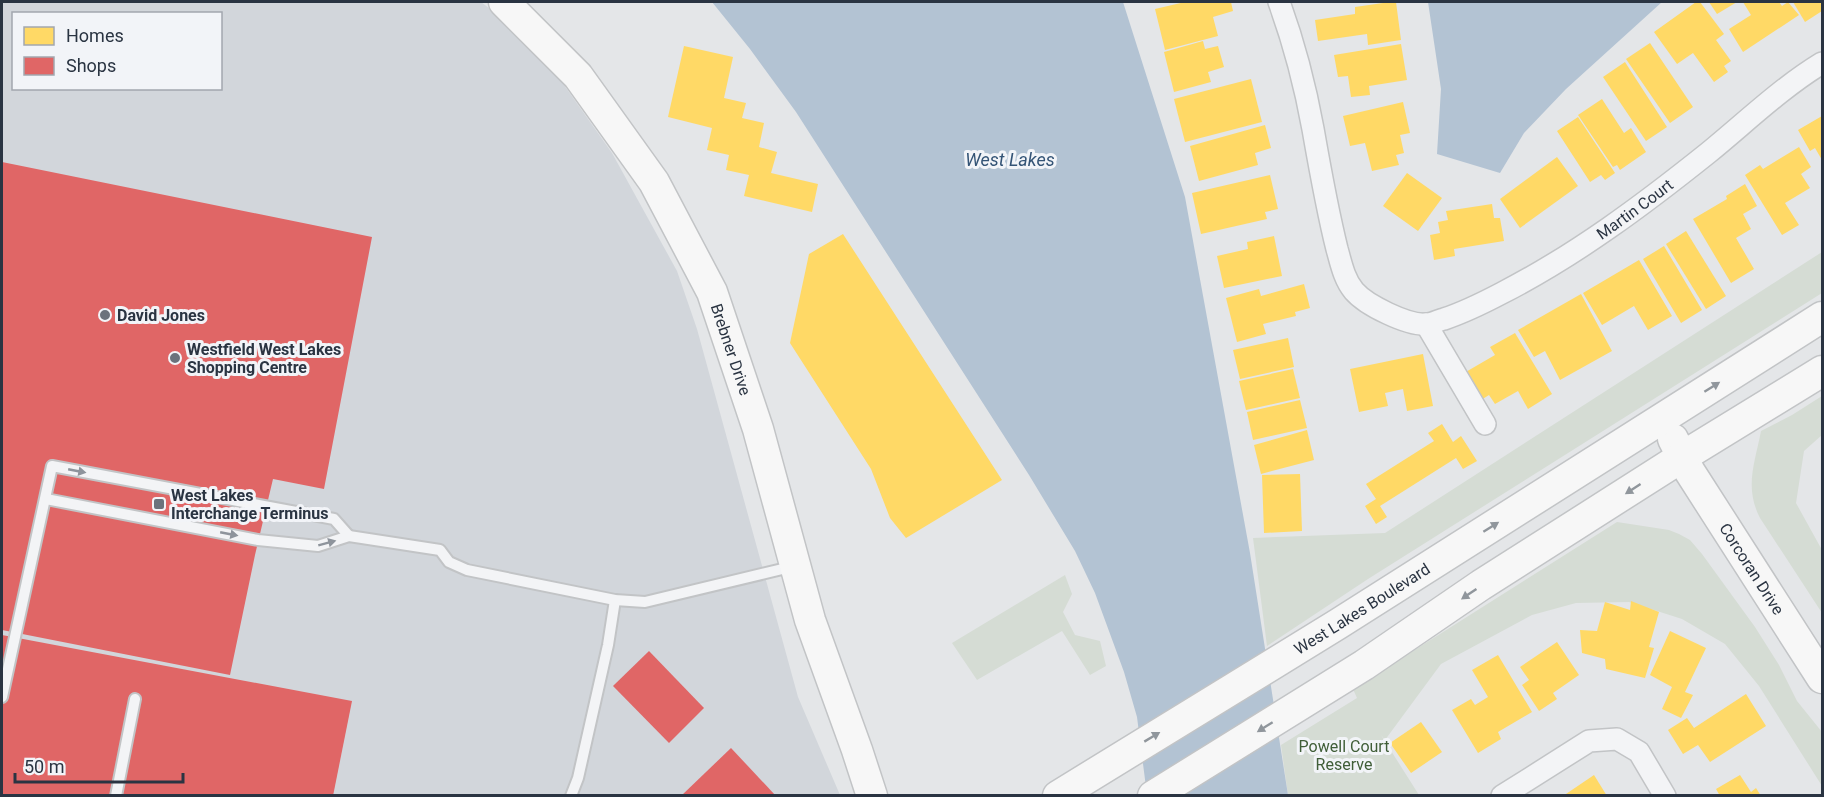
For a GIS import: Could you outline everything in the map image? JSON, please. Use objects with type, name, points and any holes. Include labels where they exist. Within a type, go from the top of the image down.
[{"type":"main road","name":"Brebner Drive","points":[[504,2],[578,76],[654,182],[712,292],[758,429],[810,620],[872,795]]},
{"type":"main road","name":"West Lakes Boulevard","points":[[1058,795],[1317,638],[1822,317]]},
{"type":"main road","points":[[1153,795],[1315,696],[1481,585],[1822,371]]},
{"type":"main road","points":[[1663,418],[1682,457]]},
{"type":"main road","name":"Corcoran Drive","points":[[1682,457],[1822,678]]},
{"type":"main road","name":"Brebner Drive","points":[[857,750],[894,795]]},
{"type":"street","name":"Martin Court","points":[[1279,2],[1303,78],[1322,183],[1343,271],[1354,291],[1370,304],[1387,314],[1407,321],[1426,324],[1465,312],[1550,267],[1594,238],[1702,158],[1797,78],[1822,63]]},
{"type":"street","points":[[1426,324],[1485,424]]},
{"type":"street","points":[[1502,795],[1589,741],[1617,739],[1638,752],[1665,795]]},
{"type":"lane","points":[[2,697],[52,466],[334,519],[349,536]]},
{"type":"lane","points":[[46,499],[258,540],[318,546],[349,536],[440,550],[449,562],[467,570],[615,600],[645,602],[796,566]]},
{"type":"lane","points":[[571,795],[578,778],[585,747],[608,645],[615,600]]},
{"type":"lane","points":[[116,795],[135,699]]},
{"type":"shaded area","points":[[2,2],[481,2],[511,25],[547,61],[612,153],[677,271],[697,329],[798,697],[840,795],[2,796]]},
{"type":"green space","points":[[1822,252],[1822,293],[1368,579],[1267,646],[1253,538],[1385,533]]},
{"type":"green space","points":[[1822,396],[1822,435],[1804,451],[1796,503],[1822,550],[1822,613],[1760,518],[1755,507],[1752,475],[1761,431]]},
{"type":"green space","name":"Powell Court Reserve","points":[[1617,522],[1669,530],[1690,540],[1702,554],[1755,627],[1779,665],[1797,701],[1822,732],[1822,786],[1759,686],[1725,644],[1682,619],[1629,602],[1576,603],[1532,615],[1441,664],[1385,740],[1381,735],[1419,795],[1288,795],[1281,745],[1357,698],[1353,689]]},
{"type":"green space","points":[[1065,575],[1072,594],[1063,612],[1075,635],[1100,641],[1106,666],[1090,675],[1062,631],[977,680],[952,643]]},
{"type":"water","name":"West Lakes","points":[[712,2],[1123,2],[1185,197],[1250,553],[1288,795],[1147,795],[1137,717],[1124,672],[1095,593],[1075,551],[1029,475],[796,112]]},
{"type":"water","points":[[1428,2],[1662,2],[1566,89],[1524,133],[1500,173],[1437,154],[1441,89]]},
{"type":"building: Homes","points":[[1185,2],[1231,2],[1233,11],[1213,17],[1218,36],[1165,50],[1155,9]]},
{"type":"building: Homes","points":[[1396,2],[1401,40],[1368,45],[1367,34],[1318,41],[1315,20],[1355,14],[1355,7]]},
{"type":"building: Homes","points":[[1696,2],[1700,2],[1724,34],[1716,40],[1731,61],[1724,66],[1728,72],[1714,82],[1693,53],[1677,64],[1654,32]]},
{"type":"building: Homes","points":[[1709,2],[1737,2],[1717,14]]},
{"type":"building: Homes","points":[[1743,2],[1779,2],[1782,6],[1788,2],[1799,15],[1743,52],[1729,29],[1751,15]]},
{"type":"building: Homes","points":[[1793,2],[1822,2],[1822,11],[1805,22]]},
{"type":"building: Homes","points":[[1203,41],[1205,49],[1218,46],[1224,67],[1208,72],[1211,82],[1174,92],[1164,52]]},
{"type":"building: Homes","points":[[1650,43],[1693,107],[1670,123],[1626,59]]},
{"type":"building: Homes","points":[[1401,44],[1407,80],[1369,86],[1370,95],[1351,97],[1348,76],[1338,77],[1334,55]]},
{"type":"building: Homes","points":[[684,46],[733,57],[724,98],[746,103],[742,118],[764,123],[759,147],[777,152],[771,173],[818,184],[812,212],[744,196],[749,175],[726,170],[729,155],[707,150],[712,128],[668,117]]},
{"type":"building: Homes","points":[[1625,62],[1667,127],[1646,141],[1603,77]]},
{"type":"building: Homes","points":[[1251,79],[1262,122],[1185,142],[1174,99]]},
{"type":"building: Homes","points":[[1602,99],[1624,133],[1631,128],[1646,152],[1620,170],[1617,165],[1613,167],[1578,115]]},
{"type":"building: Homes","points":[[1403,102],[1410,133],[1400,135],[1404,153],[1396,155],[1399,165],[1372,171],[1365,143],[1350,146],[1343,116]]},
{"type":"building: Homes","points":[[1822,116],[1822,160],[1815,148],[1810,151],[1798,130]]},
{"type":"building: Homes","points":[[1578,117],[1615,173],[1605,180],[1601,175],[1590,182],[1557,131]]},
{"type":"building: Homes","points":[[1265,125],[1271,148],[1255,153],[1258,165],[1199,181],[1190,146]]},
{"type":"building: Homes","points":[[1799,147],[1811,167],[1801,174],[1810,188],[1785,203],[1799,225],[1782,235],[1745,175],[1760,165],[1763,169]]},
{"type":"building: Homes","points":[[1557,157],[1578,186],[1520,228],[1500,199]]},
{"type":"building: Homes","points":[[1407,173],[1442,198],[1418,231],[1383,206]]},
{"type":"building: Homes","points":[[1270,175],[1278,209],[1265,212],[1267,219],[1201,234],[1192,193]]},
{"type":"building: Homes","points":[[1745,184],[1757,206],[1743,214],[1751,229],[1736,238],[1754,269],[1731,283],[1693,219],[1727,199],[1726,196]]},
{"type":"building: Homes","points":[[1492,204],[1494,218],[1500,218],[1504,241],[1454,249],[1455,256],[1434,260],[1430,235],[1440,233],[1438,222],[1448,220],[1446,211]]},
{"type":"building: Homes","points":[[1686,231],[1726,296],[1706,309],[1666,244]]},
{"type":"building: Homes","points":[[843,234],[1002,480],[906,538],[890,518],[871,469],[790,343],[809,254]]},
{"type":"building: Homes","points":[[1274,236],[1282,276],[1224,288],[1217,256],[1248,249],[1247,242]]},
{"type":"building: Homes","points":[[1664,246],[1702,310],[1681,323],[1643,259]]},
{"type":"building: Homes","points":[[1639,260],[1672,316],[1648,330],[1634,306],[1602,325],[1583,293]]},
{"type":"building: Homes","points":[[1304,284],[1310,308],[1295,312],[1296,316],[1263,324],[1266,334],[1237,342],[1226,298],[1259,289],[1261,296]]},
{"type":"building: Homes","points":[[1581,294],[1612,351],[1560,380],[1545,351],[1534,357],[1518,330]]},
{"type":"building: Homes","points":[[1515,333],[1552,394],[1528,409],[1518,391],[1495,404],[1489,395],[1481,400],[1464,373],[1495,355],[1490,347]]},
{"type":"building: Homes","points":[[1288,338],[1294,367],[1240,379],[1233,350]]},
{"type":"building: Homes","points":[[1423,354],[1433,406],[1407,411],[1403,389],[1385,393],[1388,406],[1359,412],[1350,369]]},
{"type":"building: Homes","points":[[1293,369],[1300,398],[1246,410],[1239,381]]},
{"type":"building: Homes","points":[[1300,400],[1307,428],[1253,440],[1247,412]]},
{"type":"building: Homes","points":[[1442,424],[1453,442],[1461,436],[1477,461],[1463,469],[1456,458],[1380,506],[1387,517],[1376,524],[1365,506],[1376,499],[1366,484],[1434,441],[1428,433]]},
{"type":"building: Homes","points":[[1307,430],[1314,460],[1261,474],[1254,445]]},
{"type":"building: Homes","points":[[1300,474],[1302,531],[1264,533],[1262,475]]},
{"type":"building: Homes","points":[[1631,601],[1659,612],[1649,647],[1654,648],[1645,678],[1606,669],[1605,659],[1582,653],[1580,630],[1597,631],[1605,602],[1630,610]]},
{"type":"building: Homes","points":[[1670,631],[1706,648],[1685,692],[1693,695],[1681,718],[1662,709],[1672,687],[1650,675]]},
{"type":"building: Homes","points":[[1557,642],[1579,675],[1553,693],[1557,699],[1539,711],[1522,685],[1529,680],[1520,667]]},
{"type":"building: Homes","points":[[1498,655],[1532,712],[1498,732],[1501,739],[1478,753],[1452,710],[1471,699],[1475,705],[1488,697],[1472,670]]},
{"type":"building: Homes","points":[[1746,694],[1766,726],[1710,762],[1698,745],[1683,754],[1668,730],[1687,718],[1694,728]]},
{"type":"building: Homes","points":[[1421,722],[1442,752],[1411,773],[1390,743]]},
{"type":"building: Homes","points":[[1594,775],[1607,796],[1563,796]]},
{"type":"building: Homes","points":[[1740,775],[1751,792],[1756,788],[1761,796],[1720,796],[1716,789]]},
{"type":"building: Shops","name":"Westfield West Lakes Shopping Centre","points":[[2,162],[372,237],[324,489],[273,479],[230,675],[2,630]]},
{"type":"building: Shops","points":[[2,635],[352,701],[333,796],[2,796]]},
{"type":"building: Shops","points":[[649,651],[704,708],[669,743],[613,686]]},
{"type":"building: Shops","points":[[731,748],[776,796],[681,796]]},
{"type":"place","name":"David Jones","points":[[105,315]]},
{"type":"place","name":"Westfield West Lakes Shopping Centre","points":[[175,358]]},
{"type":"place","name":"West Lakes Interchange Terminus","points":[[159,504]]}]
